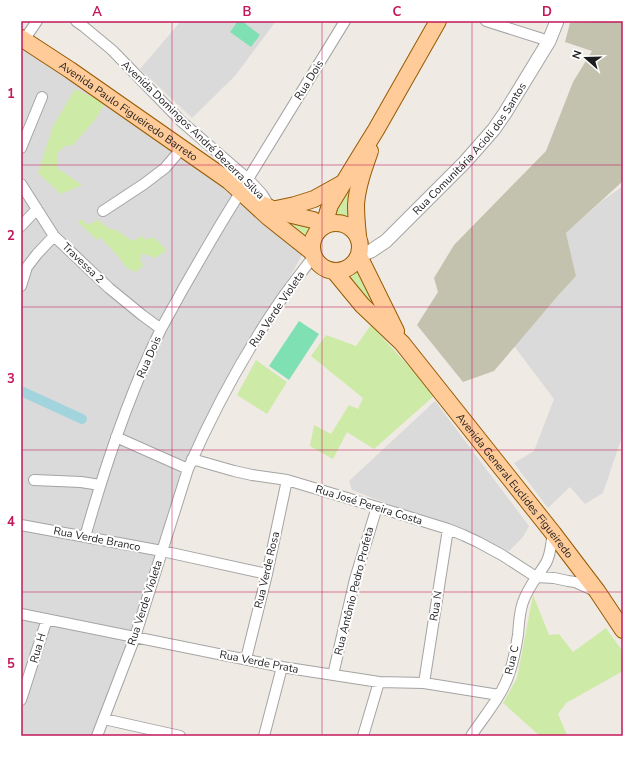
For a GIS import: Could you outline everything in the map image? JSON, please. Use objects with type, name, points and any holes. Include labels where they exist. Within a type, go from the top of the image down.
[{"type":"main road","points":[[326,225],[326,218],[330,206],[376,130],[438,21]]},
{"type":"main road","name":"Avenida Paulo Figueiredo Barreto","points":[[23,39],[241,187],[272,210],[313,220],[326,225]]},
{"type":"main road","points":[[358,236],[354,230],[341,223],[326,225],[319,230],[313,240],[313,254],[317,262],[321,267],[327,270],[342,271],[349,268],[359,256],[360,246],[356,206],[357,198],[376,130]]},
{"type":"main road","points":[[272,210],[314,199],[343,183]]},
{"type":"main road","name":"Avenida Paulo Figueiredo Barreto","points":[[241,187],[268,217],[313,254]]},
{"type":"main road","name":"Avenida General Euclides Figueiredo","points":[[359,256],[402,343]]},
{"type":"main road","name":"Avenida General Euclides Figueiredo","points":[[334,271],[362,305],[402,343],[553,533],[597,591],[623,630]]},
{"type":"street","points":[[23,39],[37,21]]},
{"type":"street","name":"Avenida Domingos André Bezerra Silva","points":[[76,21],[112,50],[182,122],[241,187]]},
{"type":"street","name":"Rua Dois","points":[[85,537],[116,437],[141,372],[161,329],[241,187],[345,21]]},
{"type":"street","points":[[486,21],[549,41]]},
{"type":"street","name":"Rua Comunitária Acioli dos Santos","points":[[359,256],[386,241],[465,162],[494,129],[549,41],[557,21]]},
{"type":"street","points":[[21,148],[42,97]]},
{"type":"street","points":[[104,211],[165,168],[182,148]]},
{"type":"street","name":"Travessa 2","points":[[21,184],[54,236],[109,288],[161,329]]},
{"type":"street","points":[[21,226],[37,210]]},
{"type":"street","points":[[21,286],[27,267],[54,236]]},
{"type":"street","name":"Rua Verde Violeta","points":[[96,736],[104,719],[135,637],[190,464],[217,407],[246,356],[274,310],[313,254]]},
{"type":"street","points":[[116,437],[190,464]]},
{"type":"street","name":"Rua José Pereira Costa","points":[[190,464],[287,480],[448,529],[478,542],[502,555],[536,577],[554,578],[575,582],[597,591]]},
{"type":"street","points":[[34,480],[81,482],[100,485]]},
{"type":"street","name":"Rua Verde Rosa","points":[[246,660],[267,574],[287,480]]},
{"type":"street","name":"Rua Antônio Pedro Profeta","points":[[333,675],[355,579],[377,507]]},
{"type":"street","name":"Rua Verde Branco","points":[[21,525],[162,551],[267,574]]},
{"type":"street","name":"Rua N","points":[[424,683],[448,529]]},
{"type":"street","points":[[536,577],[546,563],[553,533]]},
{"type":"street","name":"Rua C","points":[[471,736],[499,695],[508,678],[518,635],[522,603],[536,577]]},
{"type":"street","name":"Rua Verde Prata","points":[[21,614],[47,618],[282,667],[379,682],[424,683],[499,695]]},
{"type":"street","name":"Rua H","points":[[21,700],[47,618]]},
{"type":"street","points":[[264,736],[282,667]]},
{"type":"street","points":[[363,736],[379,682]]},
{"type":"street","points":[[104,719],[180,736]]},
{"type":"shaded area","points":[[181,21],[276,21],[235,76],[192,118],[140,69]]},
{"type":"shaded area","points":[[623,21],[623,181],[566,233],[576,276],[494,371],[463,382],[417,325],[438,292],[434,278],[454,245],[546,151],[573,82],[592,51],[565,42],[570,23]]},
{"type":"shaded area","points":[[21,47],[142,117],[302,255],[230,385],[185,474],[148,610],[95,736],[21,736]]},
{"type":"shaded area","points":[[623,186],[623,434],[603,493],[585,504],[570,487],[548,508],[514,463],[534,451],[554,399],[514,346],[576,276],[566,233],[602,201]]},
{"type":"shaded area","points":[[435,401],[529,526],[523,537],[509,551],[352,490],[349,481]]},
{"type":"green space","points":[[238,21],[242,21],[260,35],[251,47],[230,32]]},
{"type":"green space","points":[[75,89],[105,103],[95,120],[72,146],[67,145],[57,153],[57,168],[82,185],[61,194],[38,173],[53,126]]},
{"type":"green space","points":[[360,158],[350,223],[342,221],[328,221]]},
{"type":"green space","points":[[277,213],[320,217],[312,231],[309,244]]},
{"type":"green space","points":[[81,219],[88,225],[98,220],[108,228],[118,231],[132,241],[142,236],[146,240],[153,237],[167,250],[155,258],[142,253],[140,259],[143,266],[136,272],[127,268],[100,237],[97,240],[78,222]]},
{"type":"green space","points":[[362,263],[388,319],[342,276],[354,272]]},
{"type":"green space","points":[[299,321],[319,334],[289,380],[269,366]]},
{"type":"green space","points":[[371,325],[435,395],[374,449],[347,432],[333,459],[310,446],[314,425],[331,434],[349,405],[358,409],[363,398],[311,356],[326,335],[356,346]]},
{"type":"green space","points":[[256,360],[287,382],[267,414],[237,395]]},
{"type":"green space","points":[[533,595],[549,635],[559,634],[573,652],[606,628],[623,652],[623,671],[566,703],[558,714],[568,736],[540,736],[503,703],[517,678]]},
{"type":"waterway","points":[[21,391],[82,419]]}]
